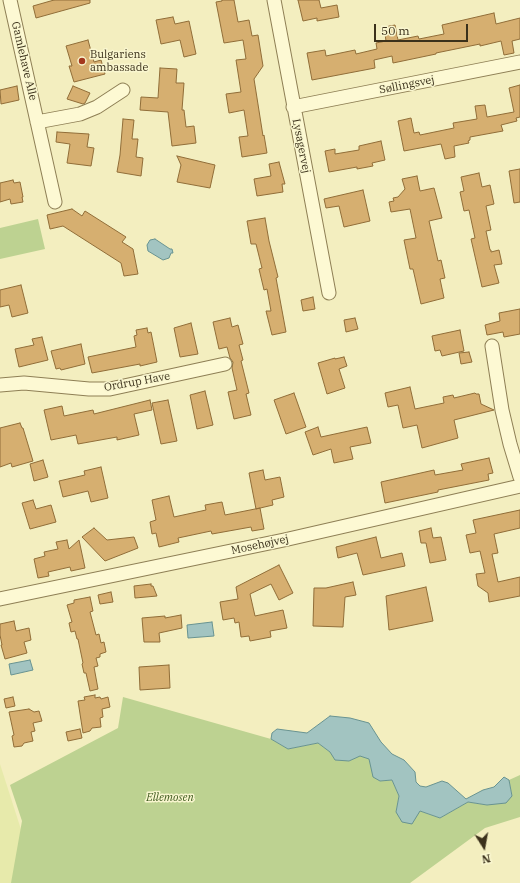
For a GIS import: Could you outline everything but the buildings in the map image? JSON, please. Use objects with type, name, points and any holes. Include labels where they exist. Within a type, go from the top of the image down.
[{"type":"street","name":"Gamlehave Alle","points":[[10,0],[55,202]]},
{"type":"street","name":"Lysagervej","points":[[274,0],[329,292]]},
{"type":"street","name":"Søllingsvej","points":[[293,107],[520,62]]},
{"type":"street","points":[[37,122],[80,114],[97,108],[123,90]]},
{"type":"street","points":[[492,346],[502,410],[520,477]]},
{"type":"street","name":"Ordrup Have","points":[[0,385],[24,383],[89,389],[110,389],[225,364]]},
{"type":"street","name":"Mosehøjvej","points":[[0,599],[284,540],[520,486]]},
{"type":"green space","points":[[38,219],[45,249],[0,259],[0,228]]},
{"type":"green space","name":"Ellemosen","points":[[123,697],[271,739],[288,749],[318,743],[330,752],[349,761],[360,755],[369,759],[380,781],[392,780],[399,796],[396,812],[420,811],[440,818],[468,802],[487,805],[512,796],[509,780],[520,775],[520,817],[485,828],[410,883],[11,883],[22,821],[10,785],[118,728]]},
{"type":"green space","points":[[0,764],[25,842],[15,883],[0,883]]},
{"type":"water","points":[[155,239],[172,249],[173,253],[171,253],[169,258],[163,260],[148,251],[147,245],[150,240]]},
{"type":"water","points":[[212,622],[214,636],[188,638],[187,625]]},
{"type":"water","points":[[30,660],[33,670],[11,675],[9,664]]},
{"type":"water","points":[[330,716],[350,718],[369,723],[381,742],[392,754],[404,760],[415,772],[416,782],[420,786],[426,787],[442,781],[448,783],[466,799],[483,790],[494,787],[504,777],[509,780],[512,796],[506,803],[487,805],[468,802],[440,818],[420,811],[412,824],[402,822],[396,812],[399,796],[392,780],[380,781],[373,777],[369,759],[360,756],[349,761],[335,760],[330,752],[318,743],[288,749],[271,739],[272,733],[277,729],[307,733]]},
{"type":"place","name":"Bulgariens ambassade","points":[[82,61]]}]
